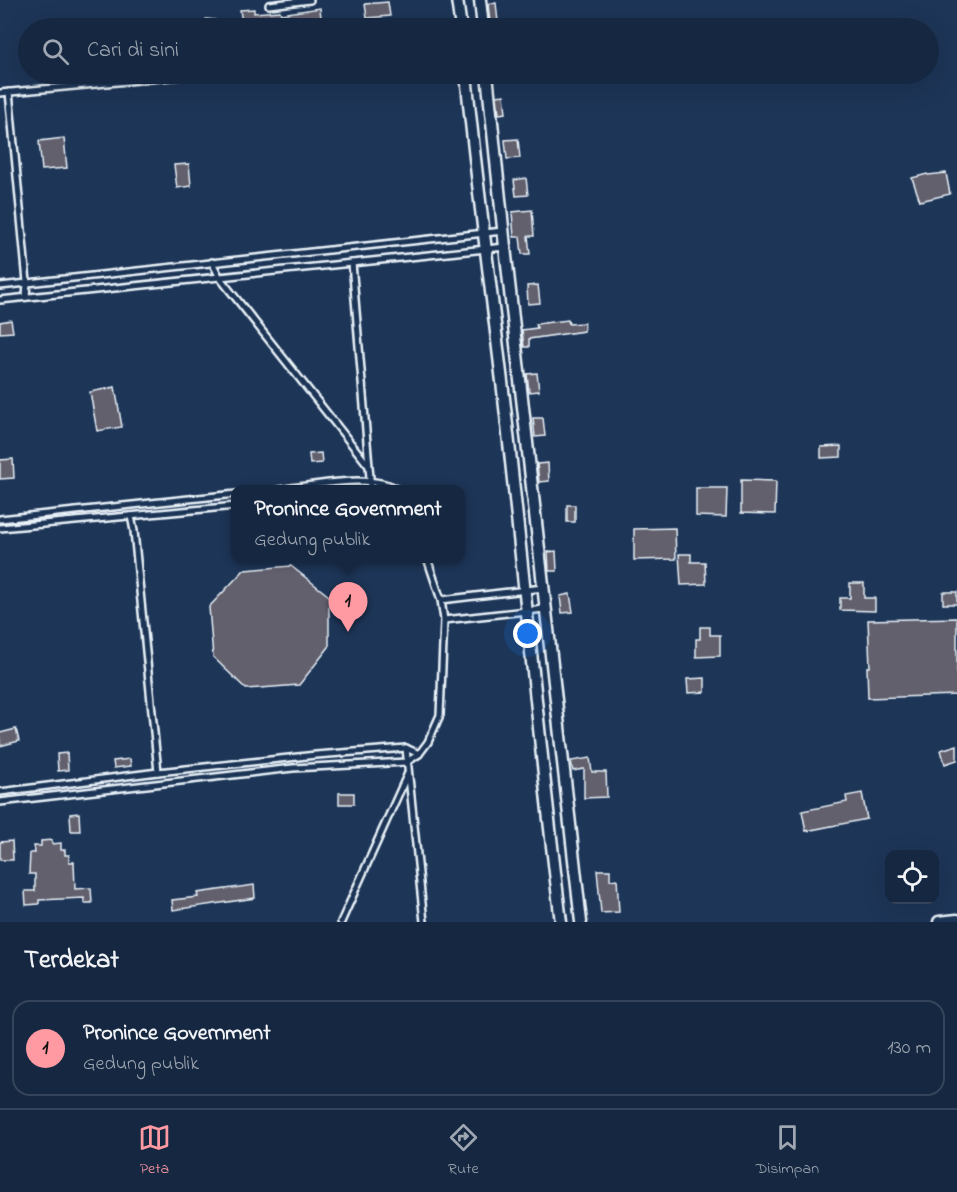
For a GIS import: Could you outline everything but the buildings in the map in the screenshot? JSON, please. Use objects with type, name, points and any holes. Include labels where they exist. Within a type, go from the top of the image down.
[{"type":"street","points":[[457,0],[460,18]]},
{"type":"street","points":[[480,0],[482,18]]},
{"type":"street","points":[[467,84],[506,413],[545,792],[561,922]]},
{"type":"street","points":[[488,84],[581,922]]},
{"type":"street","points":[[939,922],[957,920]]},
{"type":"lane","points":[[269,5],[310,0]]},
{"type":"lane","points":[[0,93],[95,84]]},
{"type":"lane","points":[[9,92],[27,282],[26,297]]},
{"type":"lane","points":[[0,286],[503,231]]},
{"type":"lane","points":[[0,300],[505,247]]},
{"type":"lane","points":[[212,262],[220,278],[368,465]]},
{"type":"lane","points":[[352,263],[371,485]]},
{"type":"lane","points":[[319,485],[370,480],[390,484]]},
{"type":"lane","points":[[0,519],[231,495]]},
{"type":"lane","points":[[0,528],[231,506]]},
{"type":"lane","points":[[131,516],[158,772]]},
{"type":"lane","points":[[0,802],[293,768],[407,762],[419,754],[428,742],[440,715],[444,620],[441,600],[429,563]]},
{"type":"lane","points":[[441,600],[543,588]]},
{"type":"lane","points":[[444,620],[545,609]]},
{"type":"lane","points":[[406,748],[424,922]]},
{"type":"lane","points":[[0,792],[316,755],[406,748],[419,754]]},
{"type":"lane","points":[[341,922],[408,773]]},
{"type":"place","name":"Pronince Government","points":[[348,632]]}]
